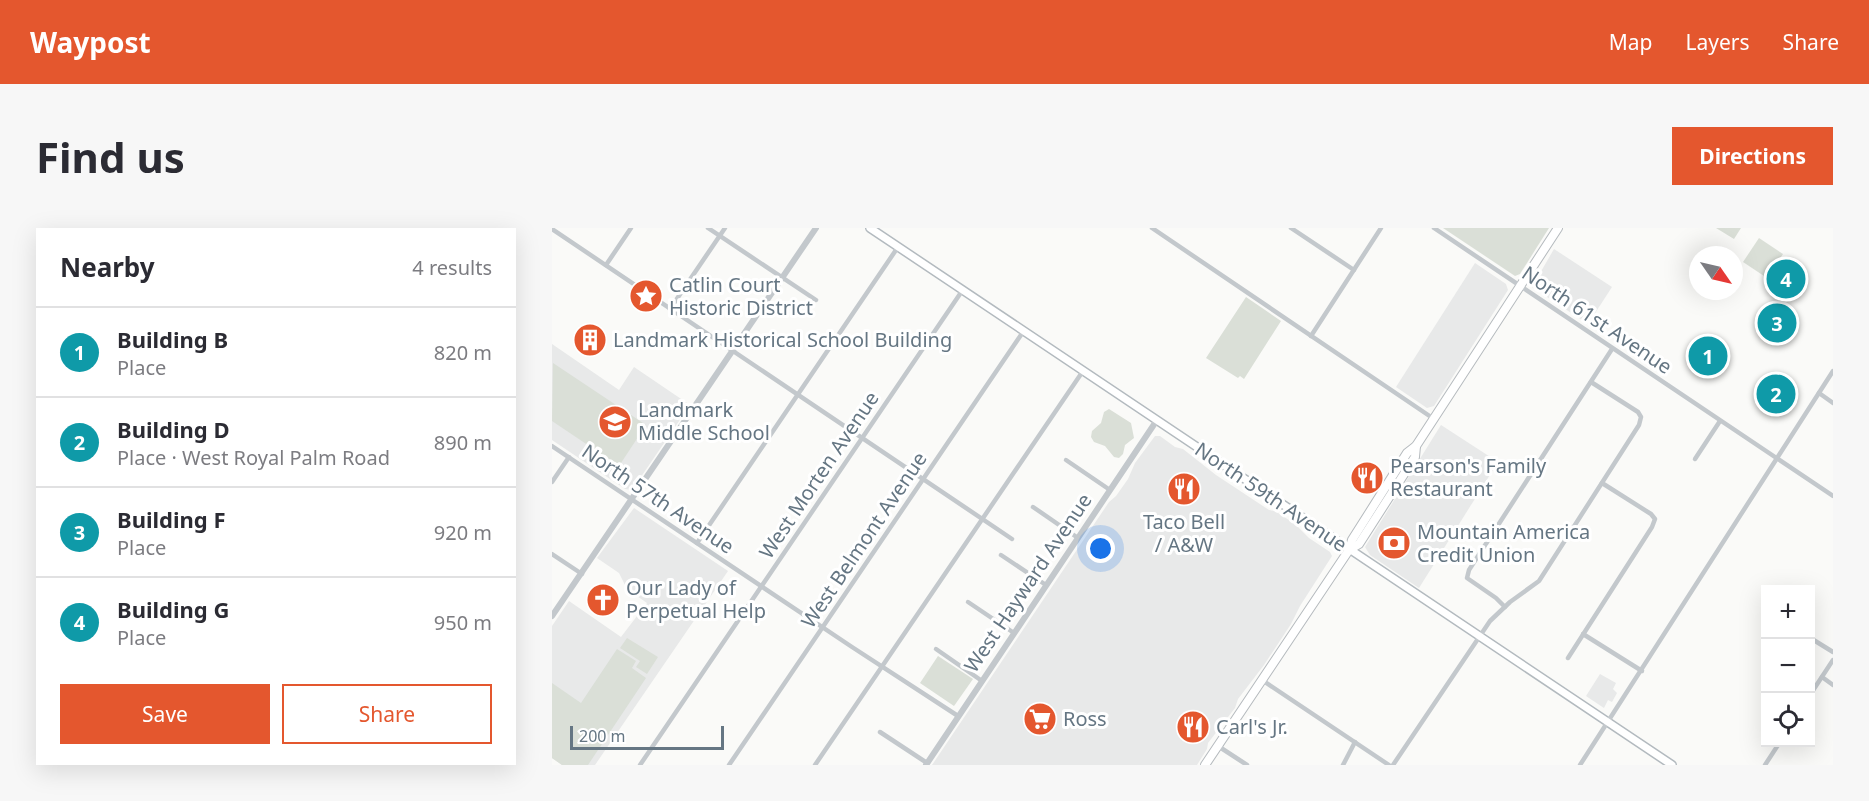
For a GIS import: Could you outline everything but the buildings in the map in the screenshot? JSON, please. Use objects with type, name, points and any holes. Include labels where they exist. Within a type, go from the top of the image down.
[{"type":"main road","name":"North 59th Avenue","points":[[870,228],[1672,765]]},
{"type":"main road","points":[[1205,765],[1349,550],[1352,540],[1407,453],[1416,447],[1558,228]]},
{"type":"street","points":[[606,265],[631,228]]},
{"type":"street","points":[[708,228],[816,300]]},
{"type":"street","points":[[670,309],[725,228]]},
{"type":"street","points":[[552,616],[816,228]]},
{"type":"street","points":[[1152,228],[1434,419]]},
{"type":"street","points":[[1291,228],[1354,270]]},
{"type":"street","points":[[1311,336],[1381,228]]},
{"type":"street","name":"North 61st Avenue","points":[[1434,228],[1833,496]]},
{"type":"street","points":[[552,229],[1012,539]]},
{"type":"street","points":[[697,543],[898,247]]},
{"type":"street","name":"West Morten Avenue","points":[[640,765],[962,291]]},
{"type":"street","name":"West Belmont Avenue","points":[[729,765],[1023,332]]},
{"type":"street","points":[[1505,607],[1467,578],[1469,570],[1612,349]]},
{"type":"street","points":[[815,765],[1083,371]]},
{"type":"street","points":[[1580,765],[1833,371]]},
{"type":"street","points":[[1262,680],[1391,765],[1490,621],[1539,581],[1638,425],[1641,417],[1638,412],[1591,382]]},
{"type":"street","points":[[1819,393],[1833,403]]},
{"type":"street","name":"West Hayward Avenue","points":[[926,764],[1157,420]]},
{"type":"street","points":[[1695,459],[1720,421]]},
{"type":"street","name":"North 57th Avenue","points":[[552,446],[958,716]]},
{"type":"street","points":[[552,482],[569,457]]},
{"type":"street","points":[[1066,460],[1110,490]]},
{"type":"street","points":[[1568,658],[1655,519],[1651,514],[1602,483]]},
{"type":"street","points":[[1033,507],[1078,538]]},
{"type":"street","points":[[552,554],[582,574]]},
{"type":"street","points":[[1001,555],[1046,585]]},
{"type":"street","points":[[968,602],[1014,633]]},
{"type":"street","points":[[1583,634],[1642,671]]},
{"type":"street","points":[[1815,641],[1833,652]]},
{"type":"street","points":[[936,649],[982,681]]},
{"type":"street","points":[[1811,693],[1833,660]]},
{"type":"street","points":[[1822,678],[1833,685]]},
{"type":"street","points":[[880,732],[926,764]]},
{"type":"street","points":[[1343,765],[1355,742]]},
{"type":"street","points":[[1218,746],[1247,765]]},
{"type":"street","points":[[1765,765],[1777,747]]},
{"type":"shaded area","points":[[1443,228],[1549,228],[1520,274],[1515,276]]},
{"type":"shaded area","points":[[1716,228],[1741,228],[1734,239]]},
{"type":"shaded area","points":[[1759,238],[1783,254],[1767,278],[1743,262]]},
{"type":"shaded area","points":[[1554,249],[1612,287],[1588,324],[1532,287]]},
{"type":"shaded area","points":[[1475,263],[1506,284],[1508,290],[1434,406],[1427,408],[1396,387]]},
{"type":"shaded area","points":[[1246,297],[1281,321],[1244,379],[1240,376],[1238,378],[1206,358]]},
{"type":"shaded area","name":"Landmark Middle School","points":[[552,344],[619,390],[634,367],[690,405],[632,490],[625,489],[552,440]]},
{"type":"shaded area","points":[[553,363],[646,425],[619,466],[552,421]]},
{"type":"shaded area","points":[[1109,409],[1131,423],[1134,438],[1125,445],[1123,454],[1119,458],[1114,457],[1105,446],[1094,442],[1091,437],[1092,431],[1101,423],[1104,412]]},
{"type":"shaded area","points":[[1441,425],[1498,462],[1419,588],[1370,555],[1365,547]]},
{"type":"shaded area","points":[[1155,436],[1160,436],[1175,447],[1183,449],[1216,475],[1269,510],[1275,511],[1295,524],[1332,556],[1264,665],[1208,743],[1197,765],[932,765],[1109,502],[1128,479],[1135,463]]},
{"type":"shaded area","points":[[634,508],[728,571],[595,765],[562,765],[552,758],[552,626],[569,601],[621,637],[647,603],[627,589],[619,573],[597,558]]},
{"type":"shaded area","points":[[627,638],[658,657],[647,674],[636,667],[640,661],[620,648]]},
{"type":"shaded area","points":[[617,649],[636,661],[632,668],[646,678],[588,765],[562,765],[552,758],[552,683],[581,703]]},
{"type":"shaded area","points":[[938,656],[973,679],[954,706],[920,683]]},
{"type":"shaded area","points":[[1600,674],[1616,683],[1613,689],[1617,693],[1612,702],[1608,700],[1604,708],[1586,696]]},
{"type":"place","name":"Building G","points":[[1786,279]]},
{"type":"place","name":"Catlin Court Historic District","points":[[646,296]]},
{"type":"place","name":"Building F","points":[[1777,323]]},
{"type":"place","name":"Landmark Historical School Building","points":[[590,340]]},
{"type":"place","name":"Building B","points":[[1708,356]]},
{"type":"place","name":"Building D","points":[[1776,394]]},
{"type":"place","name":"Landmark Middle School","points":[[615,422]]},
{"type":"place","name":"Pearson's Family Restaurant","points":[[1367,478]]},
{"type":"place","name":"Taco Bell / A&W","points":[[1184,489]]},
{"type":"place","name":"Mountain America Credit Union","points":[[1394,543]]},
{"type":"place","name":"Our Lady of Perpetual Help","points":[[603,600]]},
{"type":"place","name":"Ross","points":[[1040,719]]},
{"type":"place","name":"Carl's Jr.","points":[[1193,727]]}]
